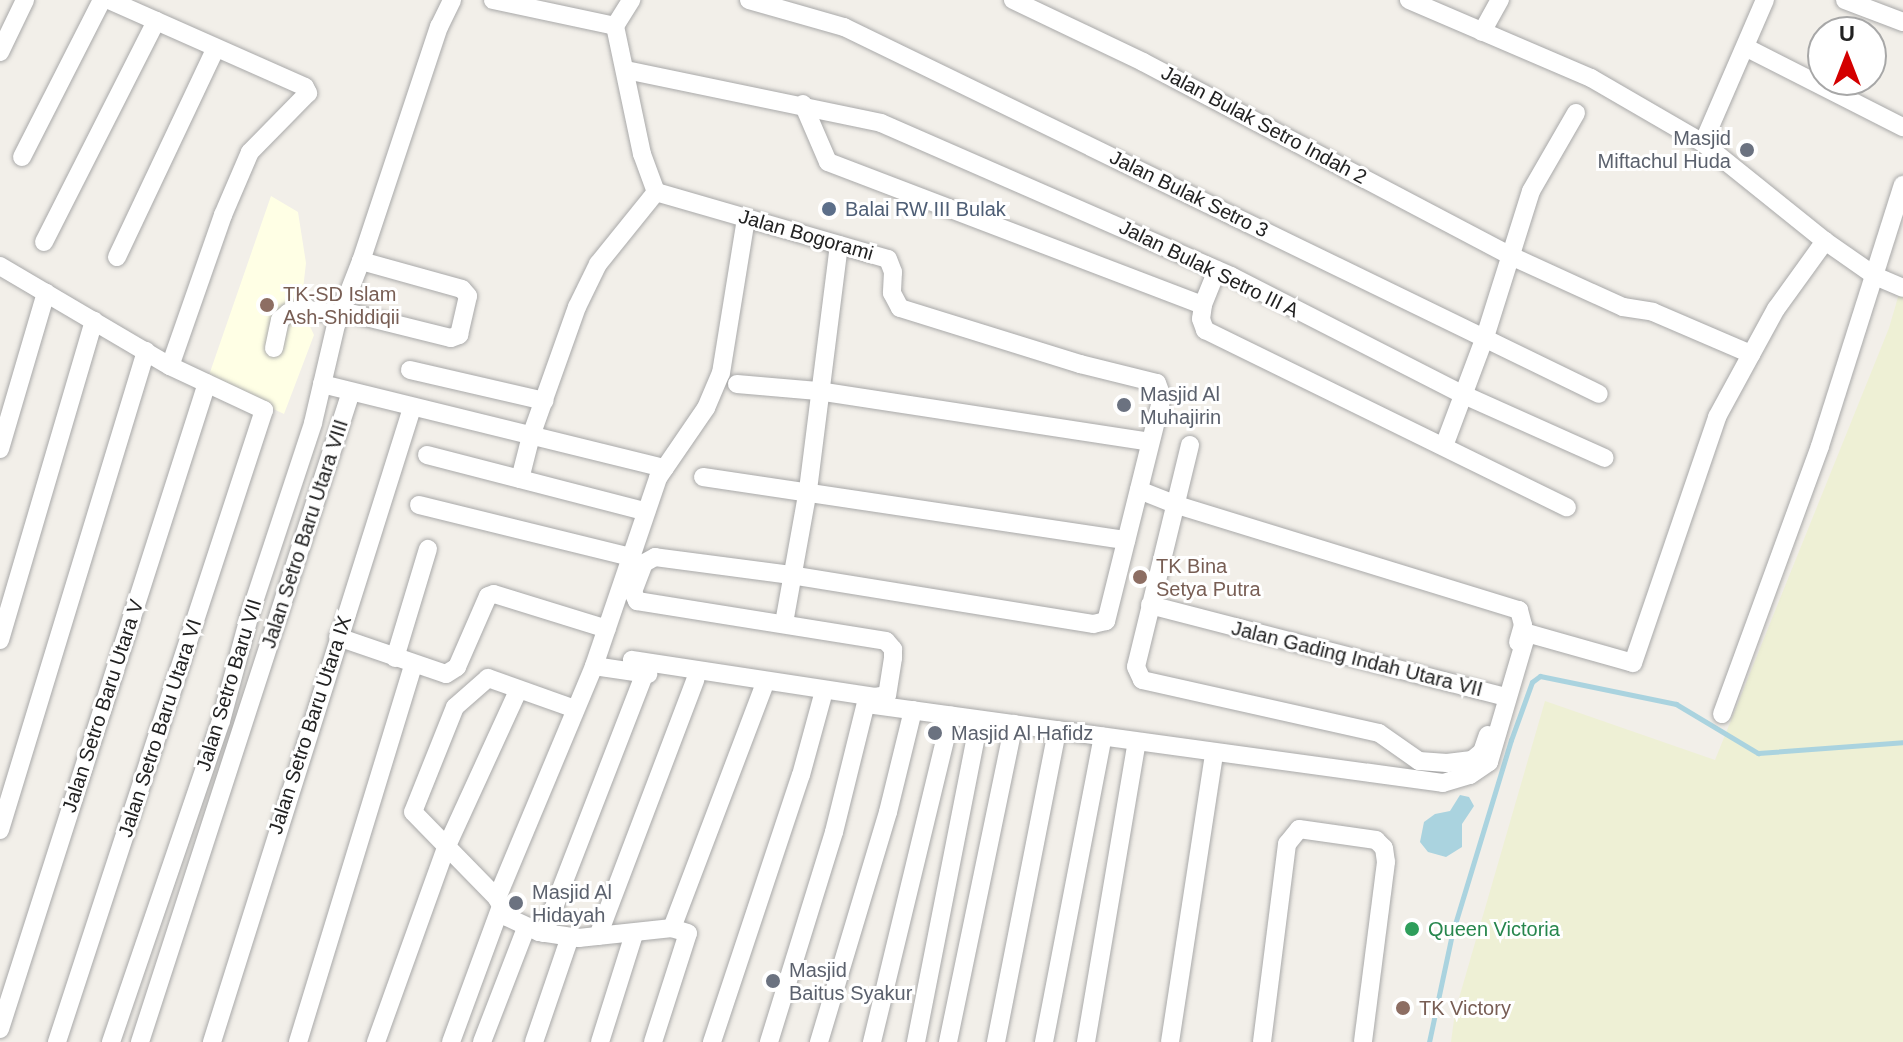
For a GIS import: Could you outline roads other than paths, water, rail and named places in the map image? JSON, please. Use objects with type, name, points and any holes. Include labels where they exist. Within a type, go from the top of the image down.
[{"type":"street","points":[[0,52],[25,0]]},
{"type":"street","points":[[22,157],[102,0]]},
{"type":"street","points":[[109,0],[303,86],[308,93],[250,152],[223,215],[170,366]]},
{"type":"street","name":"Jalan Setro Baru VII","points":[[111,1042],[221,721],[322,384],[339,317],[361,261],[439,27],[452,0]]},
{"type":"street","points":[[493,0],[615,26]]},
{"type":"street","points":[[520,479],[531,436],[577,307],[598,264],[656,192],[642,154],[615,26],[631,0]]},
{"type":"street","name":"Jalan Bulak Setro 3","points":[[749,0],[844,27],[1599,394]]},
{"type":"street","name":"Jalan Bulak Setro Indah 2","points":[[1013,0],[1143,62],[1511,256],[1623,307],[1653,312],[1751,354]]},
{"type":"street","points":[[1409,0],[1591,78],[1696,139],[1825,241],[1875,276],[1903,288]]},
{"type":"street","points":[[1482,32],[1500,0]]},
{"type":"street","points":[[1696,139],[1747,48],[1765,0]]},
{"type":"street","points":[[1845,0],[1903,22]]},
{"type":"street","points":[[44,242],[156,21]]},
{"type":"street","points":[[117,257],[216,48]]},
{"type":"street","points":[[1747,48],[1903,127]]},
{"type":"street","name":"Jalan Bulak Setro III A","points":[[626,70],[803,104],[881,123],[1217,270],[1464,395],[1605,458]]},
{"type":"street","points":[[803,104],[828,162],[1203,305]]},
{"type":"street","points":[[1444,446],[1485,337],[1531,191],[1576,113]]},
{"type":"street","points":[[1722,714],[1820,446],[1903,185]]},
{"type":"street","name":"Jalan Bogorami","points":[[656,192],[888,259],[893,272],[892,293],[900,308],[1080,364],[1157,383],[1162,397],[1150,442]]},
{"type":"street","points":[[451,1042],[499,904],[594,666],[644,511],[665,468],[706,408],[721,373],[746,218]]},
{"type":"street","points":[[639,667],[695,680],[1214,754],[1449,782],[1470,775],[1489,762],[1527,633],[1628,665],[1633,663],[1717,417],[1776,309],[1825,241]]},
{"type":"street","points":[[784,623],[808,490],[818,391],[839,245]]},
{"type":"street","points":[[274,348],[280,320],[300,309],[451,338],[459,335],[468,296],[462,289],[361,261]]},
{"type":"street","points":[[0,266],[170,366],[207,383]]},
{"type":"street","points":[[1217,270],[1203,305],[1201,319],[1205,330],[1567,507]]},
{"type":"street","points":[[0,449],[46,293]]},
{"type":"street","points":[[0,640],[94,321]]},
{"type":"street","points":[[0,830],[146,351]]},
{"type":"street","points":[[410,370],[544,401]]},
{"type":"street","name":"Jalan Setro Baru Utara VI","points":[[57,1042],[264,415],[261,408],[207,383]]},
{"type":"street","name":"Jalan Setro Baru Utara V","points":[[0,1029],[207,383]]},
{"type":"street","points":[[322,384],[665,468]]},
{"type":"street","points":[[594,666],[639,667],[875,697],[887,695],[893,649],[886,641],[637,601],[633,592],[644,563],[655,557],[791,575],[1093,624],[1133,615],[1126,540],[1150,442],[818,391],[737,384]]},
{"type":"street","name":"Jalan Setro Baru Utara VIII","points":[[140,1042],[351,392]]},
{"type":"street","name":"Jalan Setro Baru Utara IX","points":[[212,1042],[412,408]]},
{"type":"street","name":"Jalan Gading Indah Utara VII","points":[[1133,615],[1502,696],[1482,752],[1472,760],[1447,763],[1419,761],[1379,733],[1142,680],[1136,667],[1133,615],[1177,505],[1190,445]]},
{"type":"street","points":[[427,455],[644,511]]},
{"type":"street","points":[[703,477],[808,490],[1126,540]]},
{"type":"street","points":[[1139,490],[1177,505],[1519,610],[1523,625],[1502,696]]},
{"type":"street","points":[[419,505],[631,557]]},
{"type":"street","points":[[298,1042],[404,661],[428,549]]},
{"type":"street","points":[[338,637],[446,674],[454,671],[488,596],[494,594],[607,629]]},
{"type":"street","points":[[482,1042],[535,930],[639,667]]},
{"type":"street","points":[[575,709],[485,679],[455,707],[413,812],[499,904],[535,930],[570,937],[634,934],[672,928],[688,933],[653,1042]]},
{"type":"street","points":[[598,936],[695,680]]},
{"type":"street","points":[[672,928],[763,688]]},
{"type":"street","points":[[376,1042],[446,848],[518,691]]},
{"type":"street","points":[[712,1042],[801,775],[822,698]]},
{"type":"street","points":[[769,1042],[834,832],[866,703]]},
{"type":"street","points":[[819,1042],[888,812],[913,710]]},
{"type":"street","points":[[872,1042],[951,715]]},
{"type":"street","points":[[916,1042],[979,720]]},
{"type":"street","points":[[948,1042],[1014,724]]},
{"type":"street","points":[[996,1042],[1057,730]]},
{"type":"street","points":[[1044,1042],[1103,737]]},
{"type":"street","points":[[1086,1042],[1137,742]]},
{"type":"street","points":[[1170,1042],[1214,754]]},
{"type":"street","points":[[1262,1042],[1287,844],[1299,829],[1376,840],[1384,848],[1386,862],[1363,1042]]},
{"type":"street","points":[[600,1042],[634,934]]},
{"type":"street","points":[[534,1042],[570,937]]},
{"type":"water","points":[[1460,795],[1469,797],[1474,806],[1462,824],[1462,847],[1446,857],[1428,852],[1420,842],[1424,822],[1435,814],[1450,811]]},
{"type":"waterway","points":[[1429,1042],[1452,934],[1511,740],[1532,682],[1540,676],[1676,704],[1758,753],[1903,742]]},
{"type":"place","name":"Masjid Miftachul Huda","points":[[1747,150]]},
{"type":"place","name":"Balai RW III Bulak","points":[[829,209]]},
{"type":"place","name":"TK-SD Islam Ash-Shiddiqii","points":[[267,305]]},
{"type":"place","name":"Masjid Al Muhajirin","points":[[1124,405]]},
{"type":"place","name":"TK Bina Setya Putra","points":[[1140,577]]},
{"type":"place","name":"Masjid Al Hafidz","points":[[935,733]]},
{"type":"place","name":"Masjid Al Hidayah","points":[[516,903]]},
{"type":"place","name":"Queen Victoria","points":[[1412,929]]},
{"type":"place","name":"Masjid Baitus Syakur","points":[[773,981]]},
{"type":"place","name":"TK Victory","points":[[1403,1008]]}]
